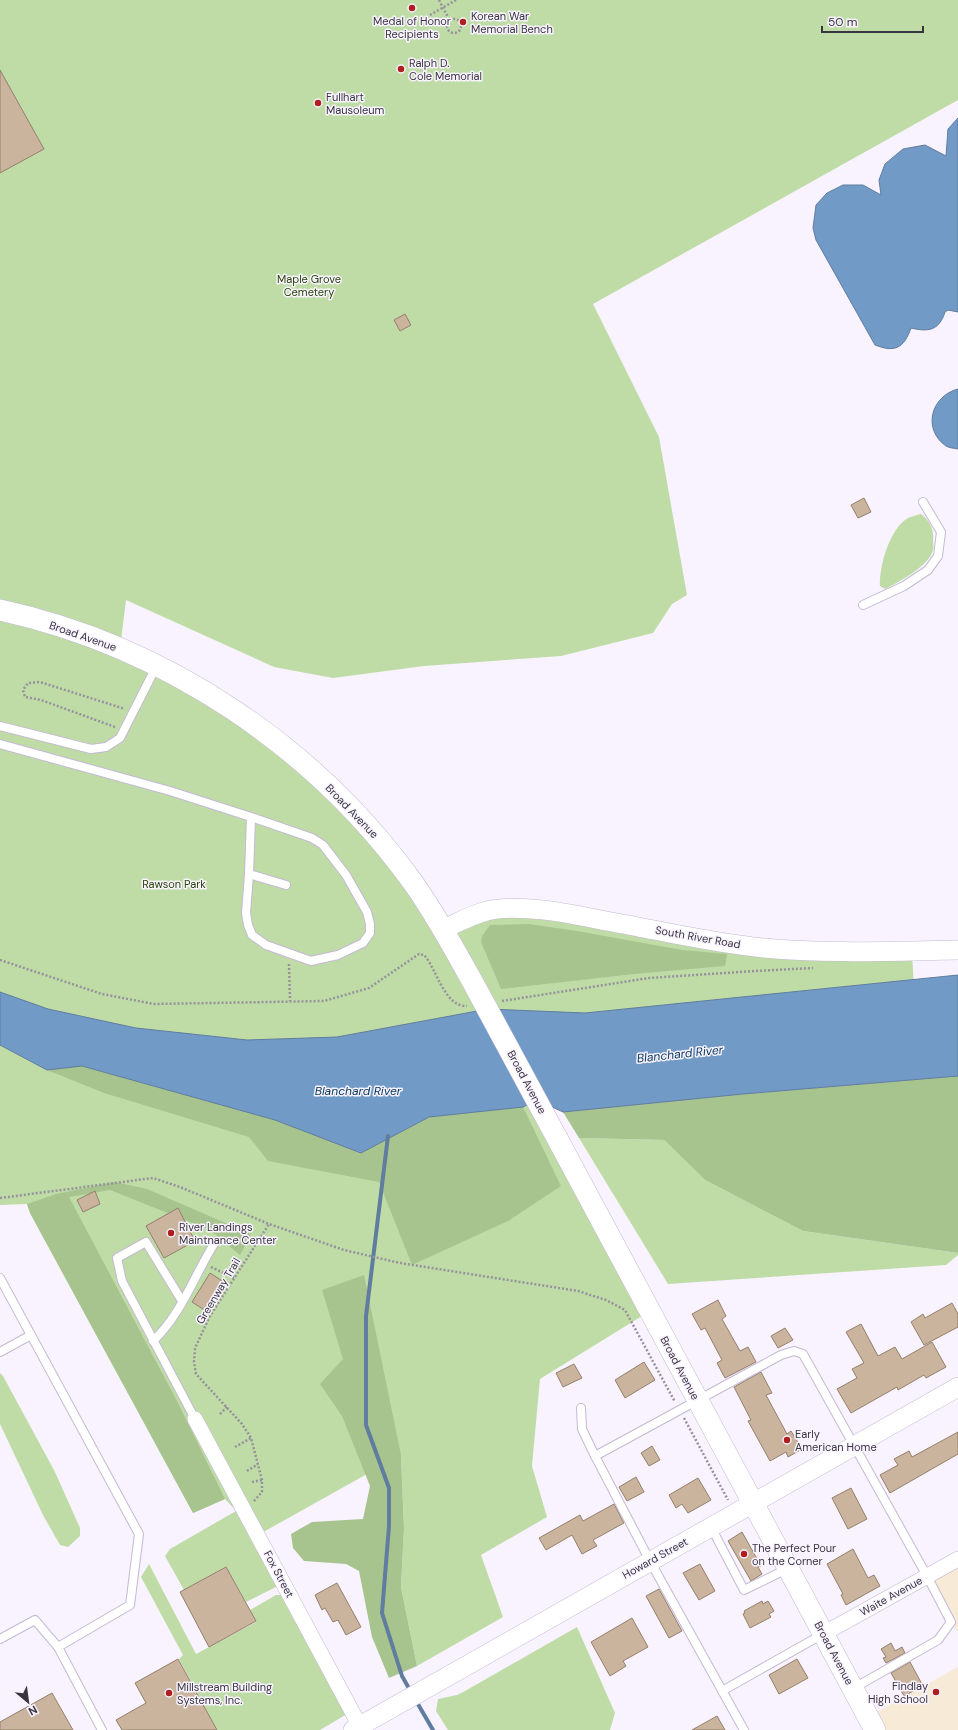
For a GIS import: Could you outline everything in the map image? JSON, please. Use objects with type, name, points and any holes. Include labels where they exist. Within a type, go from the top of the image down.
[{"type":"main road","name":"Broad Avenue","points":[[0,610],[69,630],[120,649],[156,666],[211,696],[251,722],[314,773],[343,800],[390,853],[414,884],[443,929],[474,998],[558,1140],[689,1406],[744,1508],[788,1569],[875,1730]]},
{"type":"street","name":"South River Road","points":[[443,929],[483,912],[533,909],[573,914],[764,948],[841,952],[958,950]]},
{"type":"street","name":"Howard Street","points":[[359,1729],[650,1560],[958,1387]]},
{"type":"street","name":"Fox Street","points":[[195,1419],[244,1508],[359,1729]]},
{"type":"street","name":"Waite Avenue","points":[[823,1634],[958,1559]]},
{"type":"lane","points":[[863,605],[904,586],[928,570],[938,556],[941,532],[923,502]]},
{"type":"lane","points":[[0,726],[91,749],[106,747],[120,738],[156,666]]},
{"type":"lane","points":[[0,744],[170,790],[251,817],[312,838],[323,845],[346,875],[367,912],[370,924],[370,933],[363,943],[338,955],[311,961],[266,945],[252,935],[248,925],[246,913],[250,874],[251,817]]},
{"type":"lane","points":[[250,874],[286,885]]},
{"type":"lane","points":[[182,1301],[146,1242],[118,1258],[122,1281],[195,1419]]},
{"type":"lane","points":[[153,1340],[164,1331],[214,1244]]},
{"type":"lane","points":[[0,1278],[138,1534],[130,1605],[58,1647]]},
{"type":"lane","points":[[0,1352],[31,1335]]},
{"type":"lane","points":[[595,1456],[781,1355],[794,1351],[803,1354],[853,1446],[927,1576],[951,1622],[938,1640],[853,1689]]},
{"type":"lane","points":[[581,1408],[582,1429],[595,1456],[650,1560],[744,1730]]},
{"type":"lane","points":[[711,1526],[744,1590],[788,1569]]},
{"type":"lane","points":[[0,1639],[35,1620],[58,1647],[102,1730]]},
{"type":"lane","points":[[722,1691],[823,1634]]},
{"type":"path","points":[[439,0],[450,21]]},
{"type":"path","points":[[430,15],[456,0]]},
{"type":"path","points":[[454,20],[459,23],[460,29],[457,32],[451,32],[448,29],[447,25],[450,21],[454,20]]},
{"type":"path","points":[[124,730],[41,700],[25,697],[24,690],[28,683],[40,682],[133,711]]},
{"type":"path","points":[[0,960],[102,994],[154,1004],[324,1001],[369,988],[419,954],[424,955],[429,960],[447,995],[455,1003],[465,1007],[474,998]]},
{"type":"path","points":[[499,1001],[649,978],[756,970],[819,968]]},
{"type":"path","points":[[290,976],[290,1001]]},
{"type":"path","points":[[0,1198],[153,1178],[180,1187],[269,1224],[344,1250],[400,1263],[578,1291],[606,1300],[625,1310],[689,1406],[744,1508]]},
{"type":"path","name":"Greenway Trail","points":[[262,1480],[251,1438],[228,1407],[196,1374],[194,1362],[195,1348],[210,1316],[269,1224]]},
{"type":"path","points":[[202,1263],[234,1278]]},
{"type":"path","points":[[220,1414],[228,1407]]},
{"type":"path","points":[[235,1447],[251,1438]]},
{"type":"path","points":[[247,1471],[258,1464]]},
{"type":"path","points":[[244,1508],[254,1501],[262,1492],[262,1480],[252,1482]]},
{"type":"shaded area","points":[[958,1559],[958,1633],[927,1576]]},
{"type":"shaded area","name":"Findlay High School","points":[[958,1667],[958,1730],[875,1730],[868,1717]]},
{"type":"green space","points":[[0,0],[958,0],[958,100],[593,304],[659,437],[687,595],[672,604],[653,633],[561,656],[424,666],[333,678],[274,667],[126,600],[120,649],[251,722],[343,800],[443,929],[533,909],[764,948],[912,951],[916,1030],[523,1073],[650,1311],[540,1379],[532,1466],[547,1517],[481,1555],[503,1617],[417,1666],[401,1587],[404,1527],[401,1455],[258,1535],[284,1583],[246,1602],[226,1567],[184,1590],[165,1556],[170,1549],[236,1511],[225,1499],[193,1513],[30,1213],[27,1204],[0,1205]]},
{"type":"green space","points":[[921,514],[927,519],[932,529],[933,550],[926,562],[920,568],[885,589],[880,586],[881,568],[891,539],[896,530],[908,518]]},
{"type":"green space","points":[[529,924],[682,950],[727,954],[725,966],[634,974],[501,989],[481,942],[482,936],[490,925]]},
{"type":"green space","points":[[81,1066],[275,1120],[361,1153],[429,1117],[523,1107],[561,1186],[508,1221],[412,1265],[379,1182],[268,1161],[249,1137],[104,1093],[47,1070]]},
{"type":"green space","points":[[958,1076],[958,1253],[803,1231],[705,1180],[664,1140],[579,1138],[563,1112],[743,1094]]},
{"type":"green space","points":[[579,1138],[664,1140],[705,1180],[803,1231],[958,1253],[958,1255],[946,1265],[668,1284]]},
{"type":"green space","points":[[115,1182],[147,1189],[251,1234],[240,1255],[210,1230],[110,1190],[69,1197],[178,1403],[225,1499],[193,1513],[30,1213],[27,1204],[56,1194]]},
{"type":"green space","points":[[364,1275],[401,1455],[404,1528],[401,1587],[417,1666],[389,1678],[372,1637],[359,1571],[346,1564],[304,1561],[293,1548],[291,1534],[312,1522],[363,1519],[370,1486],[342,1416],[320,1384],[343,1359],[322,1290]]},
{"type":"green space","points":[[0,1373],[55,1472],[80,1528],[80,1536],[68,1547],[60,1545],[43,1515],[0,1424]]},
{"type":"green space","points":[[149,1564],[196,1654],[256,1622],[250,1610],[276,1595],[290,1595],[352,1711],[320,1730],[217,1730],[179,1659],[183,1655],[141,1577]]},
{"type":"green space","points":[[577,1627],[615,1713],[610,1730],[448,1730],[436,1711],[438,1699],[457,1695],[465,1691]]},
{"type":"water","points":[[958,118],[958,312],[948,310],[945,312],[940,323],[932,329],[923,330],[911,328],[905,340],[898,347],[888,349],[875,345],[816,240],[813,228],[816,205],[827,193],[843,185],[863,185],[881,195],[879,180],[885,164],[903,149],[925,145],[946,156],[948,129]]},
{"type":"water","points":[[958,389],[958,449],[947,447],[939,439],[934,431],[932,422],[936,406],[941,398]]},
{"type":"water","name":"Blanchard River","points":[[958,975],[958,1076],[743,1094],[563,1112],[537,1100],[523,1107],[429,1117],[361,1153],[275,1120],[82,1066],[47,1070],[0,1045],[0,992],[48,1009],[136,1028],[247,1040],[337,1037],[488,1009],[585,1013]]},
{"type":"building","points":[[0,70],[44,149],[0,173]]},
{"type":"building","points":[[405,314],[411,325],[400,331],[394,320]]},
{"type":"building","points":[[864,498],[871,512],[858,518],[851,505]]},
{"type":"building","points":[[95,1191],[100,1204],[83,1212],[77,1200]]},
{"type":"building","name":"River Landings Maintnance Center","points":[[178,1208],[195,1241],[164,1258],[146,1226]]},
{"type":"building","points":[[210,1273],[224,1282],[206,1311],[192,1302]]},
{"type":"building","points":[[718,1300],[726,1316],[722,1319],[740,1351],[748,1347],[756,1362],[725,1378],[717,1363],[722,1360],[705,1328],[701,1330],[692,1314]]},
{"type":"building","points":[[952,1303],[958,1314],[958,1327],[924,1345],[911,1322],[923,1314],[925,1318]]},
{"type":"building","points":[[861,1324],[878,1356],[895,1347],[902,1359],[932,1342],[946,1367],[926,1378],[924,1375],[898,1390],[897,1387],[851,1413],[837,1389],[857,1378],[852,1369],[864,1363],[846,1332]]},
{"type":"building","points":[[785,1328],[793,1340],[778,1348],[771,1336]]},
{"type":"building","points":[[644,1362],[655,1380],[625,1398],[615,1380]]},
{"type":"building","points":[[574,1364],[582,1378],[563,1387],[556,1373]]},
{"type":"building","points":[[761,1372],[772,1393],[766,1395],[787,1434],[791,1431],[802,1449],[788,1457],[786,1452],[770,1461],[748,1421],[751,1420],[734,1387]]},
{"type":"building","points":[[958,1432],[958,1454],[890,1493],[880,1475],[898,1465],[894,1459],[909,1451],[912,1457]]},
{"type":"building","points":[[652,1446],[660,1460],[649,1466],[641,1453]]},
{"type":"building","points":[[636,1477],[644,1492],[627,1501],[619,1487]]},
{"type":"building","points":[[698,1478],[711,1500],[688,1513],[682,1504],[676,1508],[669,1495]]},
{"type":"building","points":[[851,1488],[867,1519],[848,1529],[832,1498]]},
{"type":"building","points":[[614,1504],[624,1523],[593,1540],[597,1546],[582,1554],[572,1535],[546,1550],[539,1538],[580,1515],[583,1521]]},
{"type":"building","name":"The Perfect Pour on the Corner","points":[[742,1532],[761,1566],[758,1567],[762,1574],[751,1581],[728,1541]]},
{"type":"building","points":[[853,1549],[868,1578],[874,1575],[880,1586],[846,1605],[841,1595],[843,1594],[827,1564]]},
{"type":"building","points":[[700,1564],[715,1591],[699,1600],[683,1573]]},
{"type":"building","points":[[226,1567],[256,1621],[209,1647],[180,1592]]},
{"type":"building","points":[[337,1583],[361,1627],[346,1635],[338,1620],[333,1622],[325,1608],[322,1610],[315,1595]]},
{"type":"building","points":[[659,1589],[682,1631],[669,1638],[646,1596]]},
{"type":"building","points":[[762,1601],[763,1604],[768,1601],[774,1611],[769,1614],[771,1617],[750,1628],[743,1614],[745,1613],[744,1611]]},
{"type":"building","points":[[632,1618],[648,1647],[623,1661],[626,1666],[610,1676],[591,1642]]},
{"type":"building","points":[[891,1643],[895,1651],[902,1647],[905,1653],[886,1663],[883,1658],[886,1657],[881,1649]]},
{"type":"building","name":"Millstream Building Systems, Inc.","points":[[178,1659],[217,1730],[122,1730],[116,1720],[146,1703],[135,1683]]},
{"type":"building","points":[[797,1659],[808,1678],[779,1694],[769,1675]]},
{"type":"building","points":[[910,1662],[923,1686],[904,1696],[891,1673]]},
{"type":"building","points":[[52,1693],[73,1730],[0,1730],[0,1722]]},
{"type":"building","points":[[717,1716],[725,1730],[692,1730]]},
{"type":"waterway","points":[[388,1136],[366,1316],[366,1425],[389,1488],[389,1526],[382,1613],[402,1676],[411,1692]]},
{"type":"waterway","points":[[415,1699],[433,1730]]},
{"type":"place","name":"Medal of Honor Recipients","points":[[412,8]]},
{"type":"place","name":"Korean War Memorial Bench","points":[[463,22]]},
{"type":"place","name":"Ralph D. Cole Memorial","points":[[401,69]]},
{"type":"place","name":"Fullhart Mausoleum","points":[[318,103]]},
{"type":"place","name":"River Landings Maintnance Center","points":[[171,1233]]},
{"type":"place","name":"Early American Home","points":[[787,1440]]},
{"type":"place","name":"The Perfect Pour on the Corner","points":[[744,1554]]},
{"type":"place","name":"Findlay High School","points":[[936,1692]]},
{"type":"place","name":"Millstream Building Systems, Inc.","points":[[169,1693]]},
{"type":"park label","name":"Maple Grove Cemetery","points":[[309,285]]},
{"type":"park label","name":"Rawson Park","points":[[174,884]]}]
